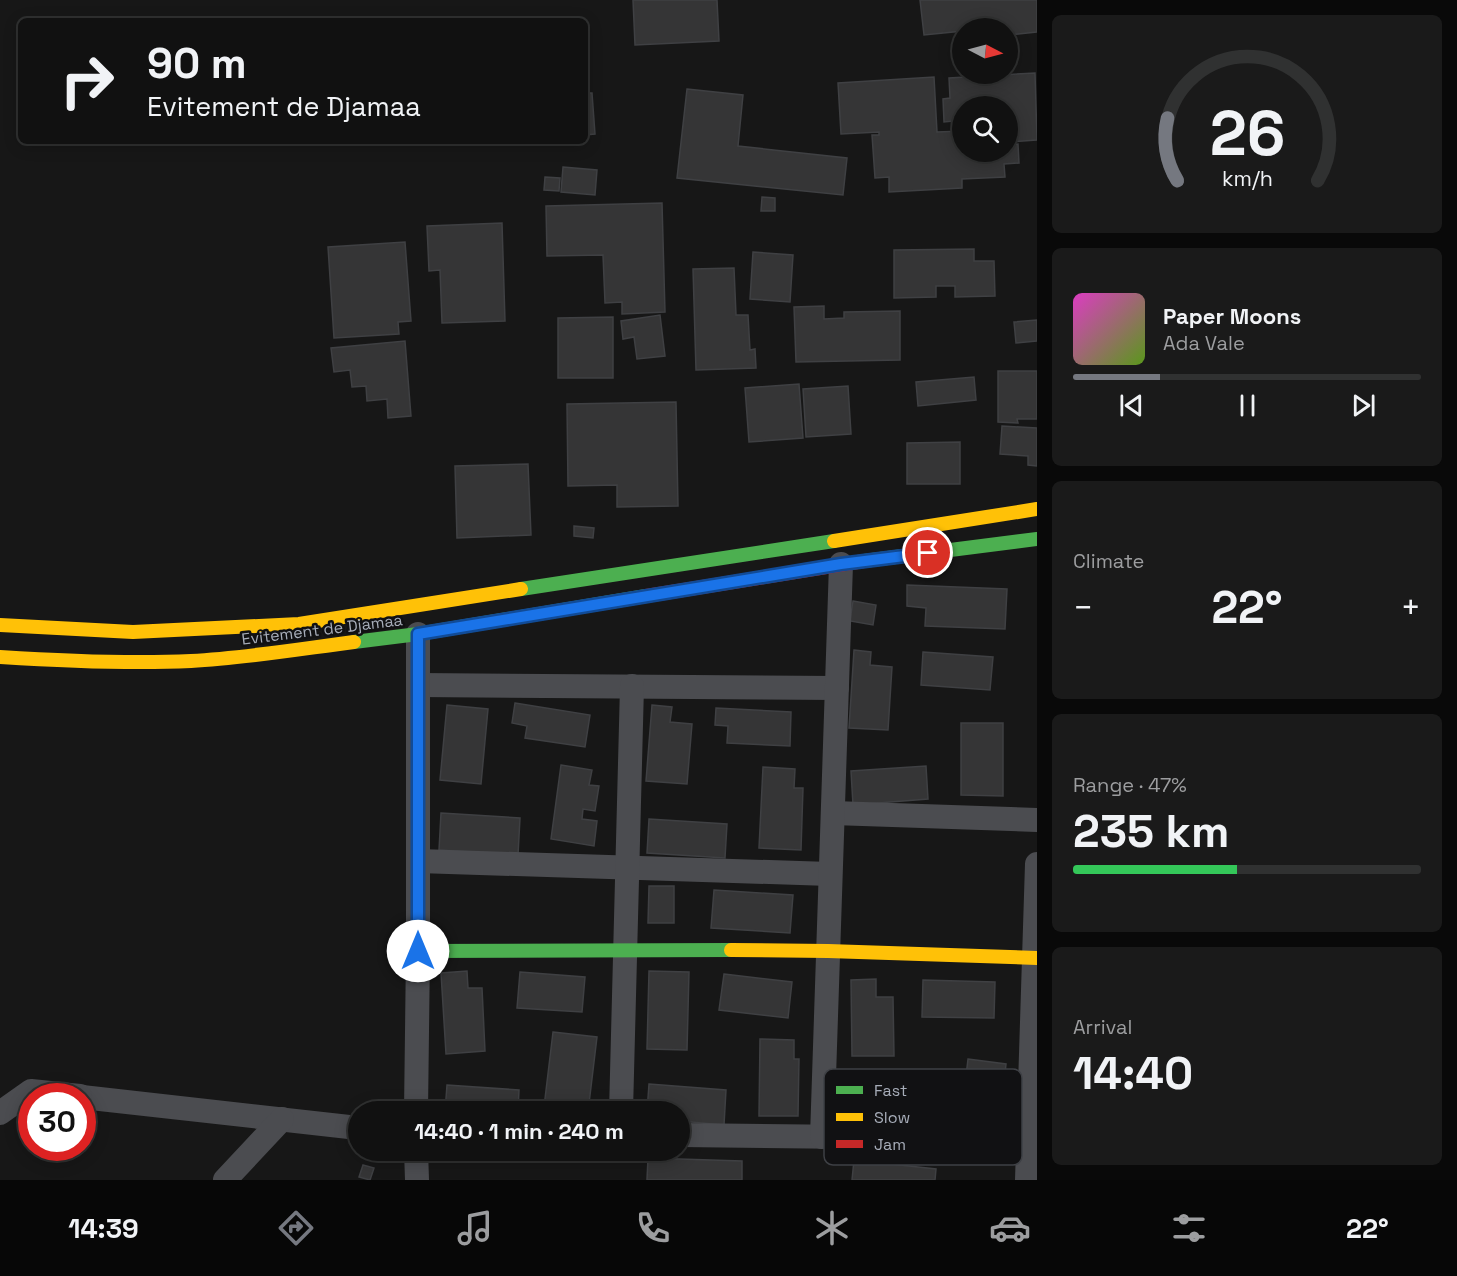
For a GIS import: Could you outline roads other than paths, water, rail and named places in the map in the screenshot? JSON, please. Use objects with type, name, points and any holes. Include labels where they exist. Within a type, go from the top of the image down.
[{"type":"main road","points":[[0,625],[133,632],[299,624],[1037,509]]},
{"type":"main road","name":"Evitement de Djamaa","points":[[0,657],[67,661],[190,661],[250,656],[418,634],[841,564],[1037,539]]},
{"type":"main road","points":[[418,951],[625,949],[828,951],[1035,958]]},
{"type":"street","points":[[824,1069],[841,564]]},
{"type":"street","points":[[416,1101],[418,634]]},
{"type":"street","points":[[418,685],[837,688]]},
{"type":"street","points":[[621,1101],[632,686]]},
{"type":"street","points":[[832,813],[1037,820]]},
{"type":"street","points":[[418,861],[830,874]]},
{"type":"street","points":[[1027,1180],[1032,1138],[1037,864]]},
{"type":"street","points":[[690,1136],[822,1137],[824,1075]]},
{"type":"street","points":[[96,1099],[348,1127]]},
{"type":"street","points":[[0,1113],[18,1100]]},
{"type":"street","points":[[226,1180],[282,1119]]},
{"type":"street","points":[[416,1161],[417,1180]]}]
